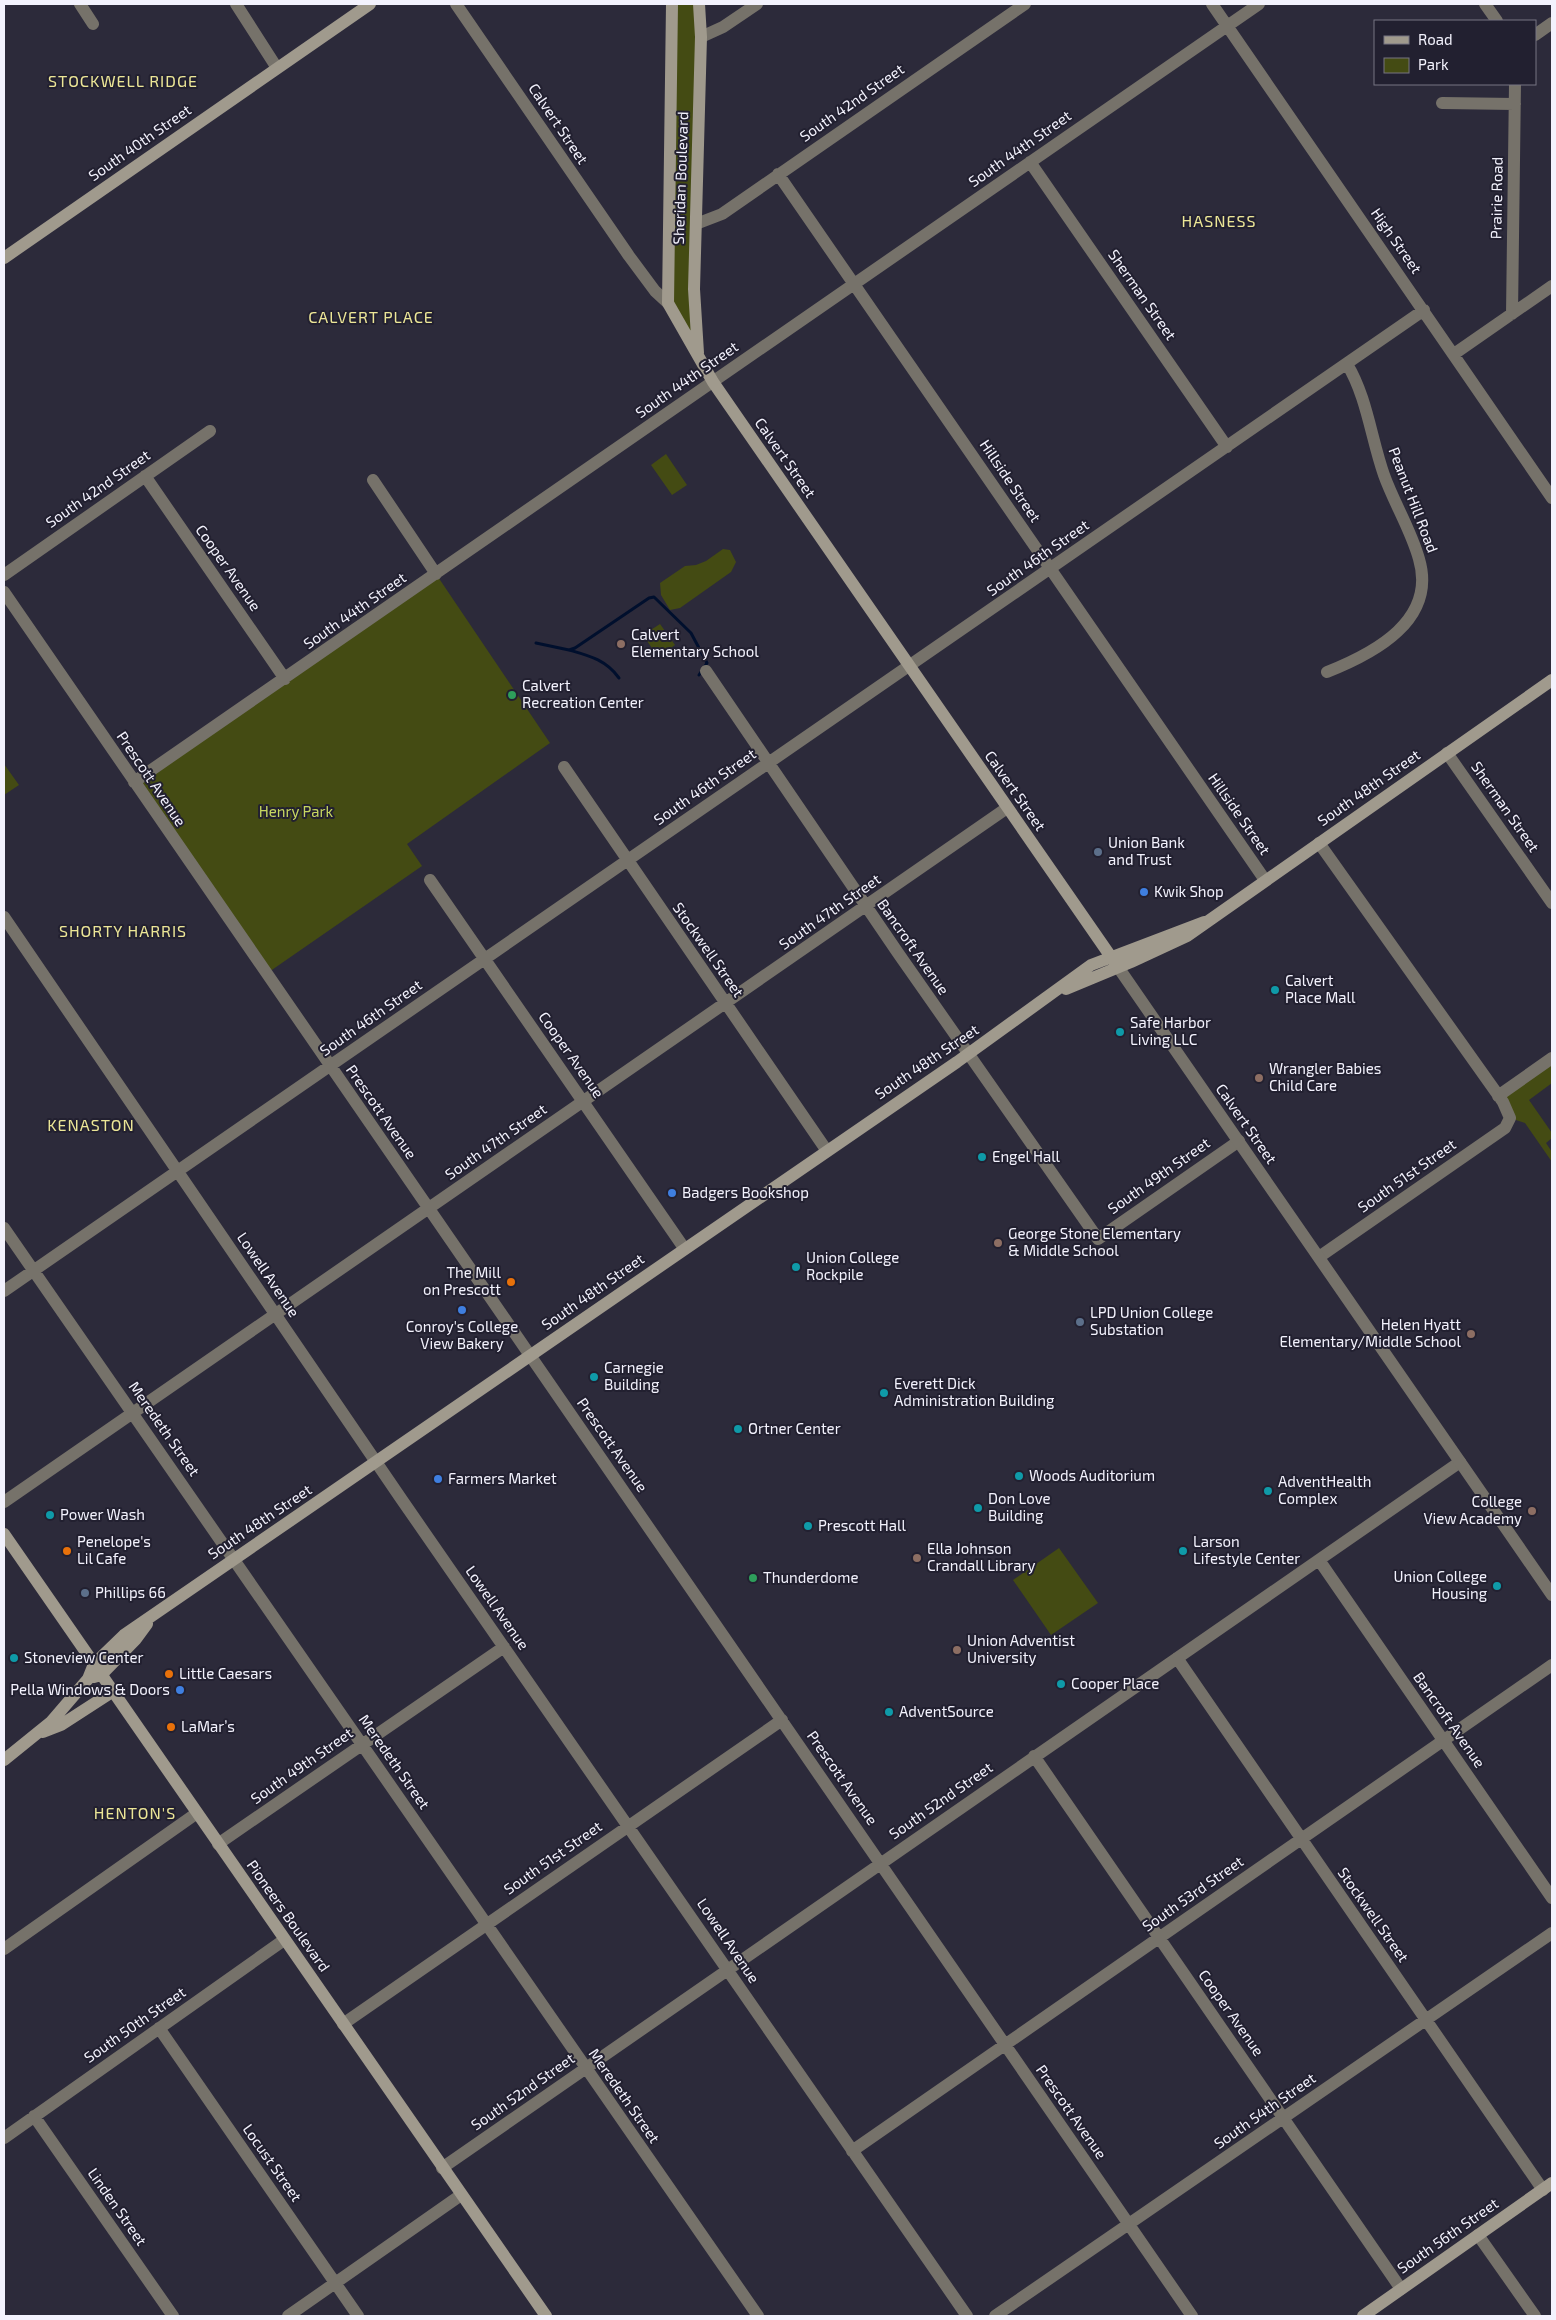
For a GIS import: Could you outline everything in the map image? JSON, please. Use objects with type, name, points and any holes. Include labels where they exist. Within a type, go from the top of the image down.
[{"type":"main road","name":"South 40th Street","points":[[4,258],[370,4]]},
{"type":"main road","name":"Sheridan Boulevard","points":[[668,303],[672,4]]},
{"type":"main road","name":"Sheridan Boulevard","points":[[698,354],[694,289],[702,37],[699,4]]},
{"type":"main road","name":"Calvert Street","points":[[668,303],[682,331],[714,382],[1118,967]]},
{"type":"main road","name":"South 48th Street","points":[[1054,993],[1169,946],[1552,680]]},
{"type":"main road","name":"South 48th Street","points":[[4,1760],[41,1732],[71,1701],[124,1635],[968,1054],[1081,972],[1110,956],[1204,922]]},
{"type":"main road","name":"Pioneers Boulevard","points":[[4,1534],[546,2316]]},
{"type":"main road","points":[[41,1732],[61,1725],[112,1692]]},
{"type":"main road","name":"South 56th Street","points":[[1363,2316],[1548,2186]]},
{"type":"street","points":[[80,4],[93,24]]},
{"type":"street","points":[[236,4],[277,68]]},
{"type":"street","name":"Calvert Street","points":[[456,4],[629,256],[654,291],[668,303]]},
{"type":"street","points":[[702,37],[723,27],[757,4]]},
{"type":"street","name":"South 42nd Street","points":[[696,224],[722,214],[1024,4]]},
{"type":"street","name":"High Street","points":[[1212,4],[1454,354],[1548,482],[1552,498]]},
{"type":"street","name":"South 44th Street","points":[[134,782],[1259,4]]},
{"type":"street","points":[[1485,4],[1496,20]]},
{"type":"street","points":[[1536,34],[1552,23]]},
{"type":"street","name":"Prairie Road","points":[[1512,314],[1515,85]]},
{"type":"street","points":[[1442,103],[1515,104]]},
{"type":"street","name":"Sherman Street","points":[[1030,162],[1227,447]]},
{"type":"street","name":"Hillside Street","points":[[778,174],[1265,880]]},
{"type":"street","points":[[1454,354],[1552,286]]},
{"type":"street","name":"South 46th Street","points":[[4,1291],[1424,310]]},
{"type":"street","name":"Peanut Hill Road","points":[[1327,672],[1365,655],[1399,631],[1412,619],[1422,593],[1423,578],[1420,560],[1389,491],[1376,453],[1357,382],[1347,364]]},
{"type":"street","name":"South 42nd Street","points":[[4,575],[210,431]]},
{"type":"street","name":"Cooper Avenue","points":[[145,476],[285,679]]},
{"type":"street","points":[[374,480],[436,574]]},
{"type":"street","name":"Prescott Avenue","points":[[4,592],[1192,2316]]},
{"type":"street","name":"Bancroft Avenue","points":[[706,670],[768,764],[1098,1239]]},
{"type":"street","name":"Sherman Street","points":[[1447,753],[1552,903]]},
{"type":"street","name":"Stockwell Street","points":[[564,767],[827,1150]]},
{"type":"street","name":"South 47th Street","points":[[4,1502],[1008,808]]},
{"type":"street","points":[[1319,843],[1498,1096],[1552,1058]]},
{"type":"street","name":"Cooper Avenue","points":[[430,880],[684,1248]]},
{"type":"street","name":"Lowell Avenue","points":[[4,916],[376,1462],[967,2316]]},
{"type":"street","name":"Calvert Street","points":[[1118,967],[1552,1595]]},
{"type":"street","name":"South 51st Street","points":[[1319,1257],[1504,1128],[1510,1118],[1498,1096]]},
{"type":"street","name":"South 49th Street","points":[[1098,1239],[1238,1140]]},
{"type":"street","name":"Meredeth Street","points":[[4,1228],[758,2316]]},
{"type":"street","name":"South 52nd Street","points":[[442,2168],[1460,1462]]},
{"type":"street","name":"Bancroft Avenue","points":[[1319,1560],[1552,1898]]},
{"type":"street","name":"South 49th Street","points":[[218,1844],[504,1647]]},
{"type":"street","name":"Stockwell Street","points":[[1177,1658],[1426,2020],[1548,2186]]},
{"type":"street","name":"South 53rd Street","points":[[852,2151],[1552,1665]]},
{"type":"street","name":"South 51st Street","points":[[343,2024],[782,1720]]},
{"type":"street","name":"Cooper Avenue","points":[[1034,1756],[1401,2289]]},
{"type":"street","points":[[4,1950],[197,1814]]},
{"type":"street","name":"South 54th Street","points":[[995,2316],[1552,1932]]},
{"type":"street","name":"South 50th Street","points":[[4,2138],[284,1940]]},
{"type":"street","name":"Locust Street","points":[[159,2028],[358,2316]]},
{"type":"street","name":"Linden Street","points":[[34,2116],[173,2316]]},
{"type":"street","points":[[288,2316],[461,2195]]},
{"type":"street","points":[[1478,2235],[1535,2316]]},
{"type":"green space","points":[[672,4],[699,4],[698,354],[673,315]]},
{"type":"green space","points":[[666,454],[687,485],[672,495],[651,465]]},
{"type":"green space","points":[[723,549],[730,550],[736,562],[731,572],[680,608],[670,610],[661,595],[660,583],[685,566],[696,565],[706,561]]},
{"type":"green space","name":"Henry Park","points":[[436,574],[550,743],[407,844],[422,866],[266,974],[134,782]]},
{"type":"green space","points":[[660,624],[675,645],[658,657],[643,635]]},
{"type":"green space","points":[[4,764],[19,785],[4,795]]},
{"type":"green space","points":[[1552,1058],[1552,1083],[1529,1100],[1552,1133],[1552,1138],[1546,1143],[1552,1152],[1552,1162],[1525,1123],[1510,1118],[1498,1096]]},
{"type":"green space","points":[[1059,1548],[1098,1603],[1051,1635],[1013,1580]]},
{"type":"waterway","points":[[536,643],[569,650],[575,648],[649,598],[654,597],[691,633],[707,663],[699,675]]},
{"type":"waterway","points":[[569,650],[603,663],[619,678]]},
{"type":"place","name":"Calvert Elementary School","points":[[621,644]]},
{"type":"place","name":"Calvert Recreation Center","points":[[512,695]]},
{"type":"place","name":"Union Bank and Trust","points":[[1098,852]]},
{"type":"place","name":"Kwik Shop","points":[[1144,892]]},
{"type":"place","name":"Calvert Place Mall","points":[[1275,990]]},
{"type":"place","name":"Safe Harbor Living LLC","points":[[1120,1032]]},
{"type":"place","name":"Wrangler Babies Child Care","points":[[1259,1078]]},
{"type":"place","name":"Engel Hall","points":[[982,1157]]},
{"type":"place","name":"Badgers Bookshop","points":[[672,1193]]},
{"type":"place","name":"George Stone Elementary & Middle School","points":[[998,1243]]},
{"type":"place","name":"Union College Rockpile","points":[[796,1267]]},
{"type":"place","name":"The Mill on Prescott","points":[[511,1282]]},
{"type":"place","name":"Conroy's College View Bakery","points":[[462,1310]]},
{"type":"place","name":"LPD Union College Substation","points":[[1080,1322]]},
{"type":"place","name":"Helen Hyatt Elementary/Middle School","points":[[1471,1334]]},
{"type":"place","name":"Carnegie Building","points":[[594,1377]]},
{"type":"place","name":"Everett Dick Administration Building","points":[[884,1393]]},
{"type":"place","name":"Ortner Center","points":[[738,1429]]},
{"type":"place","name":"Woods Auditorium","points":[[1019,1476]]},
{"type":"place","name":"Farmers Market","points":[[438,1479]]},
{"type":"place","name":"AdventHealth Complex","points":[[1268,1491]]},
{"type":"place","name":"Don Love Building","points":[[978,1508]]},
{"type":"place","name":"College View Academy","points":[[1532,1511]]},
{"type":"place","name":"Power Wash","points":[[50,1515]]},
{"type":"place","name":"Prescott Hall","points":[[808,1526]]},
{"type":"place","name":"Penelope's Lil Cafe","points":[[67,1551]]},
{"type":"place","name":"Larson Lifestyle Center","points":[[1183,1551]]},
{"type":"place","name":"Ella Johnson Crandall Library","points":[[917,1558]]},
{"type":"place","name":"Thunderdome","points":[[753,1578]]},
{"type":"place","name":"Union College Housing","points":[[1497,1586]]},
{"type":"place","name":"Phillips 66","points":[[85,1593]]},
{"type":"place","name":"Union Adventist University","points":[[957,1650]]},
{"type":"place","name":"Stoneview Center","points":[[14,1658]]},
{"type":"place","name":"Little Caesars","points":[[169,1674]]},
{"type":"place","name":"Cooper Place","points":[[1061,1684]]},
{"type":"place","name":"Pella Windows & Doors","points":[[180,1690]]},
{"type":"place","name":"AdventSource","points":[[889,1712]]},
{"type":"place","name":"LaMar’s","points":[[171,1727]]},
{"type":"district","name":"STOCKWELL RIDGE","points":[[123,81]]},
{"type":"district","name":"HASNESS","points":[[1219,221]]},
{"type":"district","name":"CALVERT PLACE","points":[[371,317]]},
{"type":"district","name":"SHORTY HARRIS","points":[[123,931]]},
{"type":"district","name":"KENASTON","points":[[91,1125]]},
{"type":"district","name":"HENTON'S","points":[[135,1813]]}]
